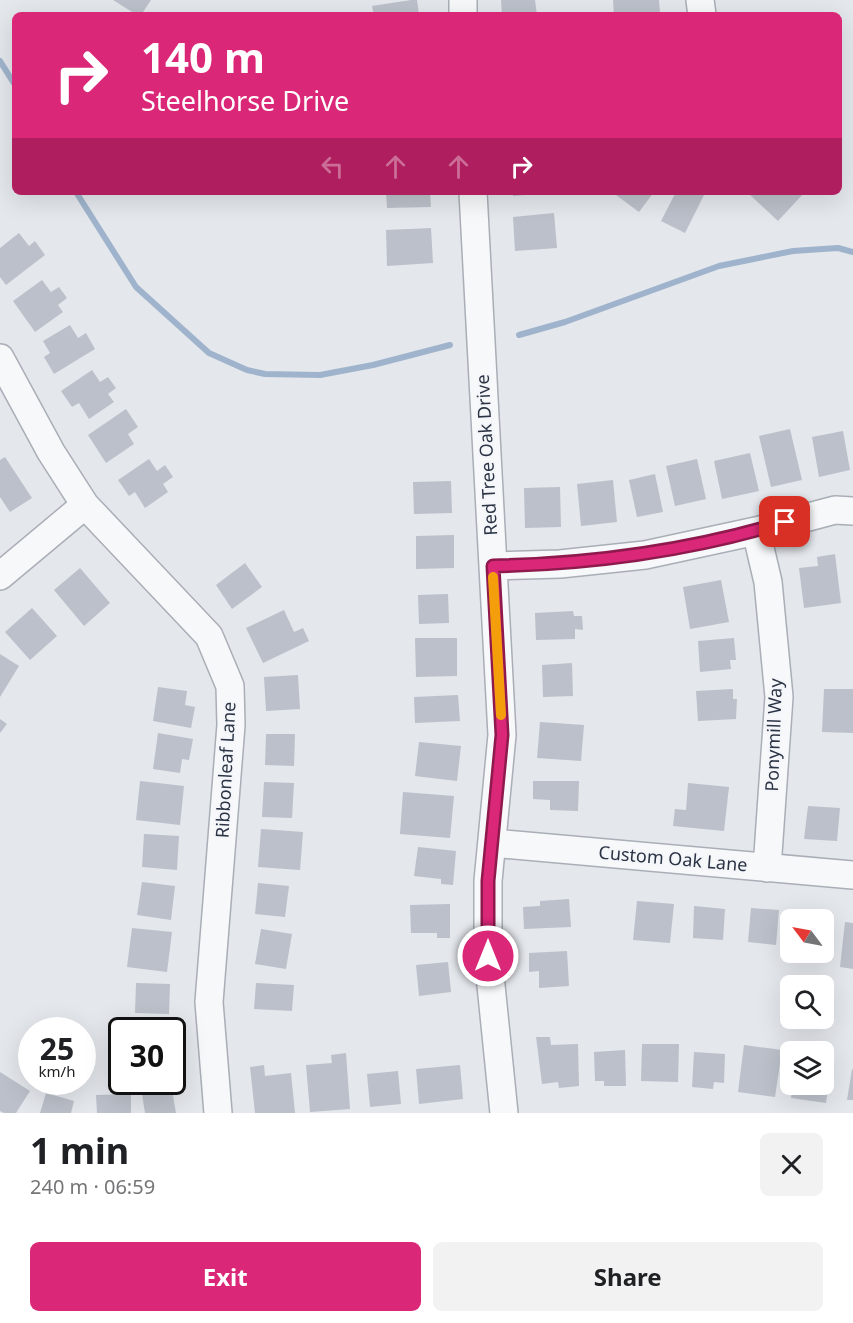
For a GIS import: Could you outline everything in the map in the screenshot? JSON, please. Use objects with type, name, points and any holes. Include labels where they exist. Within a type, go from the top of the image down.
[{"type":"street","name":"Red Tree Oak Drive","points":[[473,195],[502,735],[488,881],[488,956],[504,1113]]},
{"type":"street","name":"Ribbonleaf Lane","points":[[0,358],[51,452],[85,506],[208,636],[230,686],[231,725],[208,1002],[218,1113]]},
{"type":"street","points":[[0,576],[85,506]]},
{"type":"street","points":[[493,566],[560,564],[645,555],[756,531],[835,510],[853,511]]},
{"type":"street","name":"Ponymill Way","points":[[756,531],[768,582],[779,697],[767,868]]},
{"type":"street","name":"Custom Oak Lane","points":[[492,843],[853,875]]},
{"type":"building","points":[[113,0],[151,0],[143,12],[132,12]]},
{"type":"building","points":[[417,0],[419,12],[373,12],[372,6]]},
{"type":"building","points":[[501,0],[535,0],[537,12],[502,12]]},
{"type":"building","points":[[613,0],[659,0],[660,12],[614,12]]},
{"type":"building","points":[[386,195],[430,195],[431,207],[387,208]]},
{"type":"building","points":[[616,195],[652,195],[639,212]]},
{"type":"building","points":[[674,195],[704,195],[685,233],[661,221]]},
{"type":"building","points":[[750,195],[802,195],[778,221]]},
{"type":"building","points":[[554,213],[557,248],[515,251],[513,217]]},
{"type":"building","points":[[431,228],[433,263],[387,266],[386,230]]},
{"type":"building","points":[[19,233],[29,246],[35,241],[45,255],[6,285],[0,277],[0,248]]},
{"type":"building","points":[[42,280],[51,292],[59,287],[67,298],[58,305],[63,312],[35,332],[13,301]]},
{"type":"building","points":[[70,325],[78,338],[86,333],[95,349],[54,374],[44,357],[50,353],[43,341]]},
{"type":"building","points":[[92,370],[100,382],[108,377],[116,388],[108,394],[114,402],[89,419],[79,403],[72,407],[61,391]]},
{"type":"building","points":[[126,409],[138,427],[128,434],[134,444],[106,463],[88,435]]},
{"type":"building","points":[[790,429],[802,480],[771,487],[759,436]]},
{"type":"building","points":[[843,431],[850,470],[819,477],[812,437]]},
{"type":"building","points":[[750,453],[759,491],[722,499],[714,461]]},
{"type":"building","points":[[5,457],[32,498],[10,512],[0,497],[0,460]]},
{"type":"building","points":[[149,459],[157,471],[165,465],[173,477],[163,484],[168,492],[145,508],[135,492],[129,496],[118,480]]},
{"type":"building","points":[[697,459],[706,499],[675,506],[666,466]]},
{"type":"building","points":[[655,474],[663,512],[637,517],[629,480]]},
{"type":"building","points":[[613,480],[617,522],[581,526],[577,484]]},
{"type":"building","points":[[451,481],[452,513],[414,514],[413,482]]},
{"type":"building","points":[[560,487],[561,527],[525,528],[524,488]]},
{"type":"building","points":[[454,535],[454,568],[416,569],[416,536]]},
{"type":"building","points":[[835,554],[841,603],[804,608],[799,568],[818,566],[817,557]]},
{"type":"building","points":[[245,563],[262,587],[232,609],[216,585]]},
{"type":"building","points":[[80,568],[110,603],[84,626],[54,590]]},
{"type":"building","points":[[721,580],[729,622],[690,629],[683,587]]},
{"type":"building","points":[[448,594],[449,623],[419,624],[418,595]]},
{"type":"building","points":[[32,608],[57,636],[30,660],[5,632]]},
{"type":"building","points":[[284,610],[294,632],[303,628],[309,641],[263,663],[246,628]]},
{"type":"building","points":[[573,611],[574,616],[582,616],[583,630],[575,629],[575,639],[536,640],[535,613]]},
{"type":"building","points":[[415,638],[457,638],[457,676],[416,677]]},
{"type":"building","points":[[734,638],[736,660],[730,660],[731,669],[700,672],[698,641]]},
{"type":"building","points":[[0,654],[19,666],[0,697]]},
{"type":"building","points":[[572,663],[573,696],[543,697],[542,665]]},
{"type":"building","points":[[298,675],[300,709],[266,711],[264,677]]},
{"type":"building","points":[[158,687],[187,691],[185,705],[195,707],[191,728],[153,721]]},
{"type":"building","points":[[733,689],[733,699],[737,699],[736,719],[698,721],[696,691]]},
{"type":"building","points":[[824,689],[853,689],[853,733],[822,732]]},
{"type":"building","points":[[458,695],[460,721],[415,723],[414,697]]},
{"type":"building","points":[[0,719],[7,724],[0,733]]},
{"type":"building","points":[[540,722],[584,725],[581,761],[537,758]]},
{"type":"building","points":[[158,733],[193,739],[189,760],[182,759],[180,773],[153,769]]},
{"type":"building","points":[[266,734],[295,734],[294,766],[265,765]]},
{"type":"building","points":[[419,742],[461,746],[457,781],[415,776]]},
{"type":"building","points":[[140,781],[184,786],[180,825],[136,820]]},
{"type":"building","points":[[533,781],[579,781],[578,811],[550,810],[550,800],[533,799]]},
{"type":"building","points":[[264,782],[294,783],[292,818],[262,817]]},
{"type":"building","points":[[688,783],[729,787],[724,831],[673,826],[675,809],[686,810]]},
{"type":"building","points":[[403,792],[454,796],[450,838],[400,834]]},
{"type":"building","points":[[808,806],[840,808],[837,841],[804,839]]},
{"type":"building","points":[[261,829],[303,832],[300,870],[258,867]]},
{"type":"building","points":[[144,834],[179,836],[177,870],[142,867]]},
{"type":"building","points":[[418,847],[456,851],[453,885],[441,884],[441,879],[414,876]]},
{"type":"building","points":[[142,882],[175,886],[171,920],[137,915]]},
{"type":"building","points":[[258,883],[289,886],[285,917],[255,914]]},
{"type":"building","points":[[569,899],[571,927],[524,929],[523,907],[540,906],[540,901]]},
{"type":"building","points":[[637,901],[674,904],[670,943],[633,940]]},
{"type":"building","points":[[450,904],[450,938],[437,938],[437,933],[411,933],[410,905]]},
{"type":"building","points":[[694,906],[725,909],[723,940],[693,938]]},
{"type":"building","points":[[751,908],[779,910],[776,945],[748,942]]},
{"type":"building","points":[[845,922],[853,923],[853,969],[840,967]]},
{"type":"building","points":[[132,928],[172,932],[167,972],[127,967]]},
{"type":"building","points":[[261,929],[292,934],[286,969],[255,964]]},
{"type":"building","points":[[567,951],[569,986],[539,988],[539,971],[529,972],[529,953]]},
{"type":"building","points":[[448,962],[451,992],[419,996],[416,965]]},
{"type":"building","points":[[136,983],[170,984],[169,1014],[135,1013]]},
{"type":"building","points":[[256,983],[294,985],[292,1011],[254,1009]]},
{"type":"building","points":[[536,1037],[550,1037],[551,1045],[578,1044],[579,1086],[559,1088],[558,1082],[542,1084]]},
{"type":"building","points":[[642,1044],[679,1044],[678,1082],[641,1081]]},
{"type":"building","points":[[744,1045],[780,1050],[775,1097],[738,1092]]},
{"type":"building","points":[[625,1050],[626,1086],[604,1086],[604,1081],[595,1081],[594,1052]]},
{"type":"building","points":[[694,1052],[725,1054],[724,1083],[714,1082],[713,1089],[692,1087]]},
{"type":"building","points":[[346,1053],[350,1109],[310,1112],[306,1065],[332,1063],[331,1055]]},
{"type":"building","points":[[264,1065],[265,1076],[291,1073],[295,1113],[255,1113],[250,1067]]},
{"type":"building","points":[[460,1065],[463,1099],[419,1104],[416,1069]]},
{"type":"building","points":[[852,1069],[853,1100],[847,1100]]},
{"type":"building","points":[[398,1071],[401,1104],[370,1107],[367,1074]]},
{"type":"building","points":[[0,1072],[18,1083],[18,1095],[27,1095],[16,1113],[0,1111]]},
{"type":"building","points":[[45,1095],[74,1101],[71,1113],[40,1113]]},
{"type":"building","points":[[96,1095],[131,1095],[131,1113],[97,1113]]},
{"type":"building","points":[[142,1095],[173,1095],[176,1113],[145,1113]]},
{"type":"building","points":[[791,1095],[827,1095],[826,1103],[791,1098]]},
{"type":"waterway","points":[[0,61],[12,80]]},
{"type":"waterway","points":[[78,195],[136,287],[209,353],[247,370],[265,374],[320,375],[373,365],[450,345]]},
{"type":"waterway","points":[[519,335],[565,322],[719,266],[793,251],[838,248],[853,252]]},
{"type":"slow traffic","points":[[493,577],[501,715]]},
{"type":"route","points":[[488,956],[488,881],[502,735],[493,566],[560,564],[645,555],[756,531],[785,522]]}]
